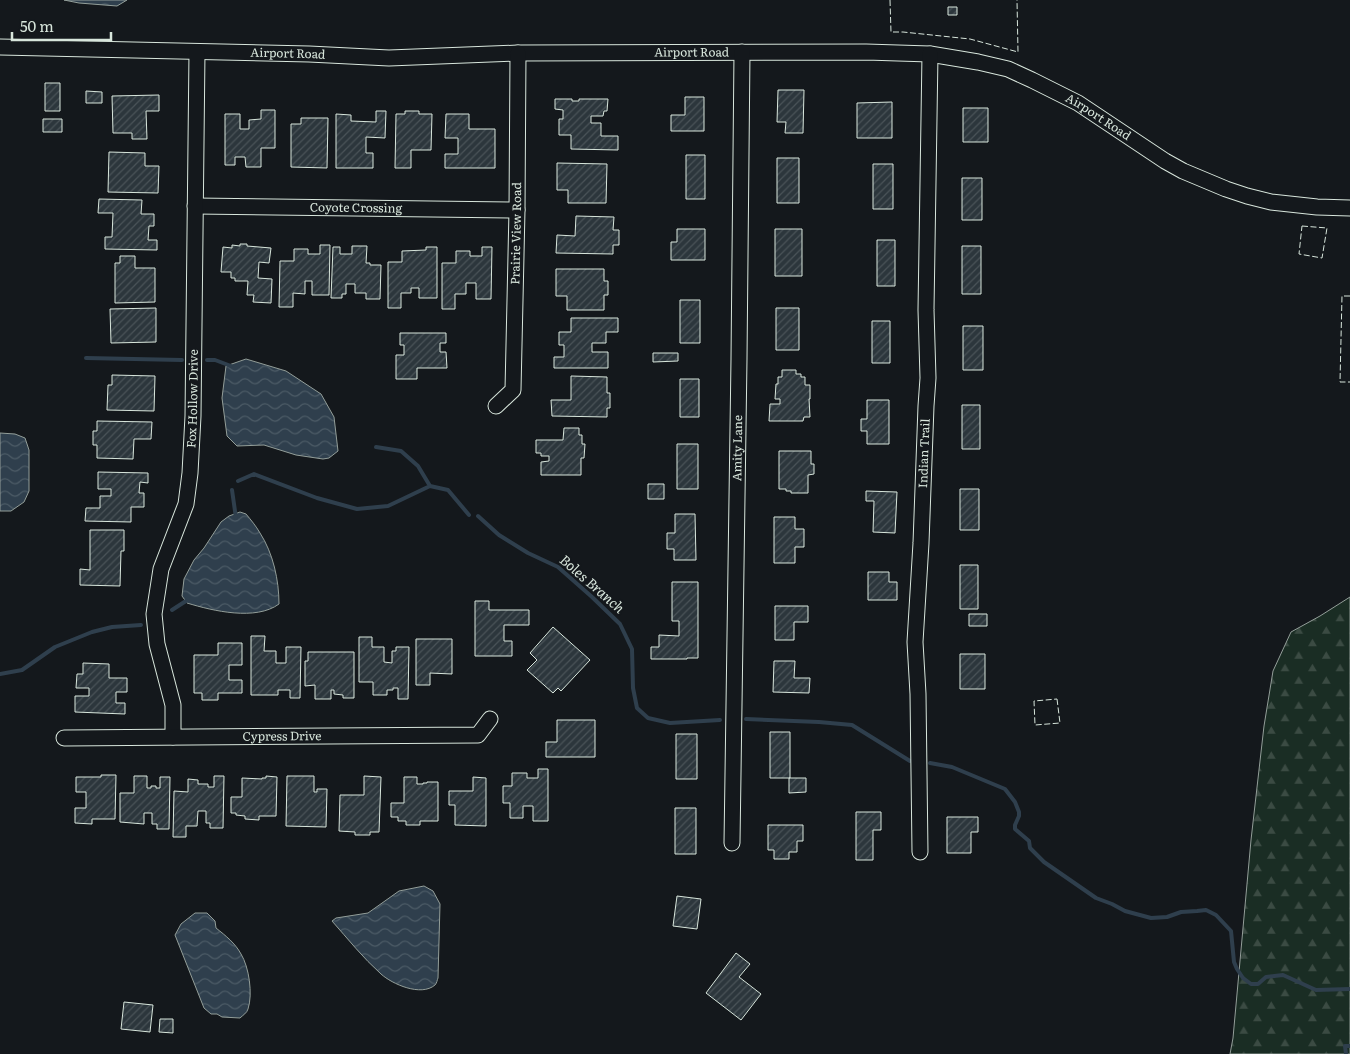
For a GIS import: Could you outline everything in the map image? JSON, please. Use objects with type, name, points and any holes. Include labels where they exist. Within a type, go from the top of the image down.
[{"type":"street","name":"Airport Road","points":[[0,47],[380,58],[518,53],[866,52],[930,54],[1008,69],[1078,103],[1183,171],[1226,189],[1270,202],[1350,208]]},
{"type":"street","name":"Fox Hollow Drive","points":[[173,737],[172,705],[157,644],[154,614],[161,569],[186,504],[190,472],[193,416],[197,52]]},
{"type":"street","name":"Amity Lane","points":[[732,844],[740,349],[742,52]]},
{"type":"street","name":"Prairie View Road","points":[[496,406],[513,390],[518,53]]},
{"type":"street","name":"Indian Trail","points":[[920,852],[916,642],[928,378],[926,310],[930,54]]},
{"type":"street","name":"Coyote Crossing","points":[[195,206],[517,210]]},
{"type":"street","name":"Cypress Drive","points":[[64,738],[478,735],[490,718]]},
{"type":"green space","points":[[1350,597],[1350,1054],[1230,1054],[1251,840],[1264,726],[1273,671],[1291,632]]},
{"type":"water","points":[[64,0],[127,0],[117,6]]},
{"type":"water","points":[[246,359],[286,371],[321,394],[334,417],[338,451],[329,458],[323,459],[296,455],[264,445],[237,446],[227,436],[222,398],[226,366]]},
{"type":"water","points":[[0,433],[15,434],[25,438],[29,450],[29,491],[24,502],[11,511],[0,511]]},
{"type":"water","points":[[240,512],[246,514],[265,541],[272,558],[276,576],[279,604],[259,612],[234,613],[187,603],[182,596],[184,579],[194,560],[221,522],[229,516]]},
{"type":"water","points":[[424,886],[433,891],[440,904],[438,978],[435,985],[422,990],[407,988],[386,978],[362,955],[332,921],[336,918],[368,913],[399,891]]},
{"type":"water","points":[[195,913],[207,913],[215,921],[216,928],[233,943],[244,959],[250,996],[246,1013],[240,1018],[211,1014],[204,1008],[175,935],[181,924]]},
{"type":"building","points":[[948,7],[957,7],[957,15],[948,15]]},
{"type":"building","points":[[45,83],[60,83],[60,111],[45,111]]},
{"type":"building","points":[[778,90],[804,90],[803,133],[785,133],[786,122],[777,122]]},
{"type":"building","points":[[86,91],[102,92],[102,103],[86,103]]},
{"type":"building","points":[[159,95],[159,111],[146,111],[147,139],[132,139],[132,133],[113,133],[112,96]]},
{"type":"building","points":[[685,97],[704,97],[704,131],[671,131],[671,115],[685,115]]},
{"type":"building","points":[[555,99],[579,101],[579,99],[608,99],[607,111],[604,111],[603,116],[591,116],[591,123],[601,123],[601,136],[618,136],[618,150],[571,149],[571,135],[559,135],[559,119],[563,119],[563,110],[555,109]]},
{"type":"building","points":[[892,102],[892,138],[857,138],[857,103]]},
{"type":"building","points":[[963,108],[988,108],[988,142],[963,142]]},
{"type":"building","points":[[261,110],[275,110],[275,148],[261,148],[261,167],[246,167],[245,157],[235,157],[235,165],[225,165],[225,114],[240,114],[240,129],[249,129],[249,120],[261,119]]},
{"type":"building","points":[[376,111],[386,111],[385,138],[366,137],[366,153],[373,153],[373,168],[336,168],[336,114],[351,115],[351,121],[376,122]]},
{"type":"building","points":[[405,111],[419,111],[419,114],[432,114],[431,150],[411,150],[411,168],[395,168],[396,114],[405,114]]},
{"type":"building","points":[[446,114],[469,114],[469,129],[495,129],[495,168],[445,168],[445,154],[458,154],[458,138],[445,138]]},
{"type":"building","points":[[301,118],[328,118],[327,168],[291,167],[291,124],[301,124]]},
{"type":"building","points":[[43,119],[62,119],[62,132],[43,132]]},
{"type":"building","points":[[109,152],[145,153],[145,166],[159,166],[158,193],[108,192]]},
{"type":"building","points":[[686,155],[705,155],[705,199],[686,199]]},
{"type":"building","points":[[777,158],[799,158],[799,203],[777,203]]},
{"type":"building","points":[[557,163],[607,164],[606,203],[568,203],[568,190],[557,190]]},
{"type":"building","points":[[873,164],[893,164],[893,209],[873,209]]},
{"type":"building","points":[[962,178],[982,178],[982,220],[962,220]]},
{"type":"building","points":[[99,199],[142,200],[141,214],[154,214],[154,226],[149,226],[148,240],[157,240],[157,250],[105,249],[105,237],[112,237],[113,213],[98,213]]},
{"type":"building","points":[[576,216],[614,217],[613,230],[619,230],[619,245],[613,245],[613,254],[556,253],[557,235],[575,236]]},
{"type":"building","points":[[677,229],[705,229],[705,260],[671,260],[671,242],[677,242]]},
{"type":"building","points":[[775,229],[802,229],[802,276],[775,276]]},
{"type":"building","points":[[877,240],[895,240],[895,286],[877,286]]},
{"type":"building","points":[[240,244],[271,248],[269,263],[259,262],[258,278],[272,279],[271,303],[253,302],[254,295],[247,295],[248,281],[235,281],[235,278],[231,278],[231,272],[221,272],[223,247],[232,248],[232,245],[240,246]]},
{"type":"building","points":[[320,245],[330,245],[329,295],[312,295],[312,281],[305,281],[305,294],[293,293],[293,307],[279,307],[280,261],[294,261],[294,249],[308,249],[308,254],[320,254]]},
{"type":"building","points":[[352,246],[367,246],[366,263],[381,265],[380,299],[366,299],[366,293],[355,293],[355,284],[346,284],[346,294],[342,294],[342,298],[331,298],[333,247],[340,247],[340,254],[352,254]]},
{"type":"building","points":[[962,246],[981,246],[981,294],[962,294]]},
{"type":"building","points":[[426,247],[437,247],[437,298],[419,298],[419,288],[411,288],[411,293],[401,293],[401,308],[388,308],[388,262],[402,262],[402,251],[426,250]]},
{"type":"building","points":[[482,247],[492,247],[491,299],[476,299],[476,283],[466,283],[466,294],[455,294],[455,309],[442,309],[442,263],[456,263],[456,251],[470,251],[470,256],[482,256]]},
{"type":"building","points":[[120,256],[135,256],[135,268],[155,268],[155,302],[115,303],[115,263],[120,263]]},
{"type":"building","points":[[556,269],[604,269],[604,281],[608,281],[608,295],[604,295],[604,310],[567,310],[567,296],[556,296]]},
{"type":"building","points":[[680,300],[700,300],[700,343],[680,343]]},
{"type":"building","points":[[156,308],[156,342],[111,343],[110,309]]},
{"type":"building","points":[[776,308],[799,308],[799,350],[776,350]]},
{"type":"building","points":[[571,318],[618,318],[618,332],[606,332],[606,343],[592,343],[592,352],[608,352],[608,368],[554,368],[554,357],[564,357],[564,345],[559,345],[559,332],[571,332]]},
{"type":"building","points":[[872,321],[890,321],[890,363],[872,363]]},
{"type":"building","points":[[963,326],[983,326],[983,370],[963,370]]},
{"type":"building","points":[[400,333],[446,333],[446,343],[440,343],[440,352],[446,352],[447,368],[417,368],[417,379],[396,379],[396,355],[404,355],[404,345],[400,345]]},
{"type":"building","points":[[653,353],[678,353],[678,361],[653,362]]},
{"type":"building","points":[[782,370],[796,370],[796,374],[801,374],[801,377],[805,377],[805,385],[810,385],[810,417],[804,417],[803,421],[769,421],[770,404],[780,404],[780,399],[775,399],[776,384],[778,384],[778,377],[782,377]]},
{"type":"building","points":[[112,375],[155,376],[154,411],[107,410],[108,385],[112,385]]},
{"type":"building","points":[[571,376],[607,377],[607,393],[610,393],[610,408],[607,408],[607,417],[552,416],[551,400],[571,400]]},
{"type":"building","points":[[680,379],[699,379],[699,417],[680,417]]},
{"type":"building","points":[[867,400],[889,400],[889,444],[867,444],[867,431],[861,431],[861,419],[867,419]]},
{"type":"building","points":[[962,405],[980,405],[980,449],[962,449]]},
{"type":"building","points":[[97,421],[152,422],[151,439],[134,439],[133,459],[97,458],[97,445],[93,445],[93,431],[97,431]]},
{"type":"building","points":[[564,428],[579,428],[579,435],[582,435],[582,444],[585,444],[584,458],[581,458],[581,475],[541,475],[541,462],[549,461],[549,456],[541,456],[541,453],[536,453],[536,440],[563,440]]},
{"type":"building","points":[[677,444],[698,444],[698,489],[677,489]]},
{"type":"building","points":[[779,451],[811,451],[811,464],[814,464],[814,474],[808,475],[808,493],[791,493],[791,491],[786,491],[786,489],[779,489]]},
{"type":"building","points":[[98,472],[148,473],[148,483],[140,482],[139,493],[144,493],[144,507],[131,507],[131,522],[85,521],[86,508],[100,508],[100,496],[111,496],[111,489],[98,489]]},
{"type":"building","points":[[648,484],[664,484],[664,499],[648,499]]},
{"type":"building","points":[[960,489],[979,489],[979,530],[960,530]]},
{"type":"building","points":[[866,491],[897,492],[895,533],[873,532],[874,501],[866,501]]},
{"type":"building","points":[[675,514],[695,514],[696,560],[674,560],[674,549],[667,549],[667,533],[675,533]]},
{"type":"building","points":[[774,517],[795,517],[795,529],[804,529],[804,547],[795,547],[795,563],[774,563]]},
{"type":"building","points":[[90,530],[124,530],[120,586],[80,585],[80,569],[90,570]]},
{"type":"building","points":[[960,565],[978,565],[978,609],[960,609]]},
{"type":"building","points":[[868,572],[889,572],[889,582],[897,582],[897,600],[868,600]]},
{"type":"building","points":[[672,582],[698,582],[698,658],[651,659],[651,647],[659,647],[659,635],[679,636],[679,621],[672,621]]},
{"type":"building","points":[[475,601],[489,601],[489,610],[529,610],[529,625],[504,625],[504,641],[512,641],[512,656],[475,656]]},
{"type":"building","points":[[775,606],[808,606],[808,622],[794,622],[794,640],[775,640]]},
{"type":"building","points":[[969,614],[987,614],[987,626],[969,626]]},
{"type":"building","points":[[553,627],[590,660],[561,691],[558,688],[553,693],[527,670],[537,660],[530,653]]},
{"type":"building","points":[[251,636],[265,636],[264,651],[276,651],[276,663],[286,663],[286,647],[301,647],[300,698],[290,698],[290,690],[278,690],[278,695],[251,695]]},
{"type":"building","points":[[359,637],[372,637],[372,647],[384,647],[384,662],[392,663],[392,651],[396,651],[396,647],[409,647],[408,699],[398,699],[398,688],[387,690],[387,695],[373,695],[373,682],[359,682]]},
{"type":"building","points":[[416,639],[452,639],[452,674],[430,673],[430,685],[416,685]]},
{"type":"building","points":[[218,643],[242,643],[242,665],[229,665],[229,680],[242,680],[242,693],[218,693],[218,700],[202,700],[202,693],[194,693],[194,655],[218,655]]},
{"type":"building","points":[[308,652],[354,652],[354,698],[343,698],[343,695],[334,694],[334,690],[331,690],[331,699],[315,699],[315,685],[305,686],[305,661],[308,661]]},
{"type":"building","points":[[960,654],[985,654],[985,689],[960,689]]},
{"type":"building","points":[[774,661],[795,661],[794,678],[810,678],[809,693],[773,692]]},
{"type":"building","points":[[83,663],[109,664],[109,678],[127,678],[127,692],[116,692],[116,703],[125,703],[125,714],[75,712],[75,696],[89,696],[89,688],[76,688],[77,674],[83,674]]},
{"type":"building","points":[[557,720],[595,720],[595,757],[546,757],[546,742],[557,742]]},
{"type":"building","points":[[770,732],[790,732],[790,778],[770,778]]},
{"type":"building","points":[[676,734],[697,734],[697,779],[676,779]]},
{"type":"building","points":[[538,769],[548,769],[548,821],[533,821],[533,806],[523,806],[523,818],[510,818],[510,803],[503,803],[503,786],[512,786],[512,773],[527,773],[527,778],[538,778]]},
{"type":"building","points":[[101,775],[116,775],[115,819],[92,819],[92,824],[75,823],[75,808],[86,808],[86,792],[76,792],[76,777],[101,777]]},
{"type":"building","points":[[134,776],[147,776],[147,788],[156,786],[156,788],[160,788],[160,777],[170,777],[169,829],[157,829],[157,824],[152,824],[152,813],[144,813],[144,824],[120,822],[120,793],[134,793]]},
{"type":"building","points":[[214,776],[224,776],[223,828],[210,828],[210,823],[206,823],[206,811],[198,811],[197,826],[186,826],[186,837],[173,837],[174,791],[188,792],[188,779],[198,780],[198,784],[208,784],[208,787],[214,787]]},
{"type":"building","points":[[266,776],[277,777],[276,816],[259,816],[259,820],[245,819],[245,816],[231,813],[231,797],[242,797],[242,778],[262,779],[266,778]]},
{"type":"building","points":[[287,776],[314,776],[314,792],[317,792],[317,789],[327,789],[326,827],[286,826]]},
{"type":"building","points":[[364,776],[381,777],[379,832],[370,832],[370,835],[355,835],[355,832],[339,831],[340,795],[364,795]]},
{"type":"building","points":[[404,777],[417,777],[417,784],[438,782],[438,821],[420,821],[420,825],[406,825],[406,821],[398,821],[398,817],[391,817],[391,803],[404,803]]},
{"type":"building","points":[[473,777],[486,778],[486,826],[455,825],[455,805],[449,805],[449,791],[473,791]]},
{"type":"building","points":[[789,778],[806,778],[806,792],[789,793]]},
{"type":"building","points":[[675,808],[696,808],[696,854],[675,854]]},
{"type":"building","points":[[856,812],[881,812],[881,830],[873,830],[873,860],[856,860]]},
{"type":"building","points":[[947,817],[978,817],[978,832],[971,832],[971,853],[947,853]]},
{"type":"building","points":[[768,825],[803,825],[803,841],[797,841],[797,852],[789,852],[789,859],[774,859],[774,850],[768,850]]},
{"type":"building","points":[[677,896],[701,899],[697,929],[673,926]]},
{"type":"building","points":[[736,953],[750,964],[739,977],[761,994],[741,1020],[706,993]]},
{"type":"building","points":[[124,1002],[153,1005],[150,1032],[121,1029]]},
{"type":"building","points":[[160,1019],[173,1019],[173,1033],[159,1032]]},
{"type":"waterway","points":[[86,358],[182,360]]},
{"type":"waterway","points":[[207,360],[215,360],[231,366]]},
{"type":"waterway","points":[[376,447],[401,451],[418,466],[430,486]]},
{"type":"waterway","name":"Boles Branch","points":[[238,481],[254,474],[317,498],[357,509],[388,506],[430,486],[448,490],[469,515]]},
{"type":"waterway","name":"Boles Branch","points":[[232,490],[236,518]]},
{"type":"waterway","name":"Boles Branch","points":[[478,516],[499,535],[528,553],[558,567],[620,624],[632,649],[633,688],[637,708],[648,718],[670,723],[720,720]]},
{"type":"waterway","name":"Boles Branch","points":[[172,610],[189,599]]},
{"type":"waterway","name":"Boles Branch","points":[[0,674],[22,670],[55,647],[92,632],[112,627],[141,625]]},
{"type":"waterway","name":"Boles Branch","points":[[746,719],[852,725],[910,761]]},
{"type":"waterway","name":"Boles Branch","points":[[930,763],[952,767],[1005,789],[1015,802],[1019,812],[1015,829],[1029,841],[1030,848],[1044,862],[1096,898],[1125,911],[1151,918],[1167,917],[1181,912],[1206,910],[1216,915],[1231,931],[1234,962],[1243,978],[1251,984],[1258,984],[1266,977],[1283,975],[1316,990],[1350,989]]},
{"type":"waterway","name":"Boles Branch","points":[[1346,1054],[1345,1046],[1350,1046]]},
{"type":"fence","points":[[890,0],[891,32],[970,39],[1018,52],[1017,0]]},
{"type":"fence","points":[[1302,226],[1327,228],[1322,258],[1299,254],[1302,226]]},
{"type":"fence","points":[[1350,296],[1342,296],[1340,382],[1350,382]]},
{"type":"fence","points":[[1057,699],[1060,723],[1035,725],[1034,701],[1057,699]]}]
